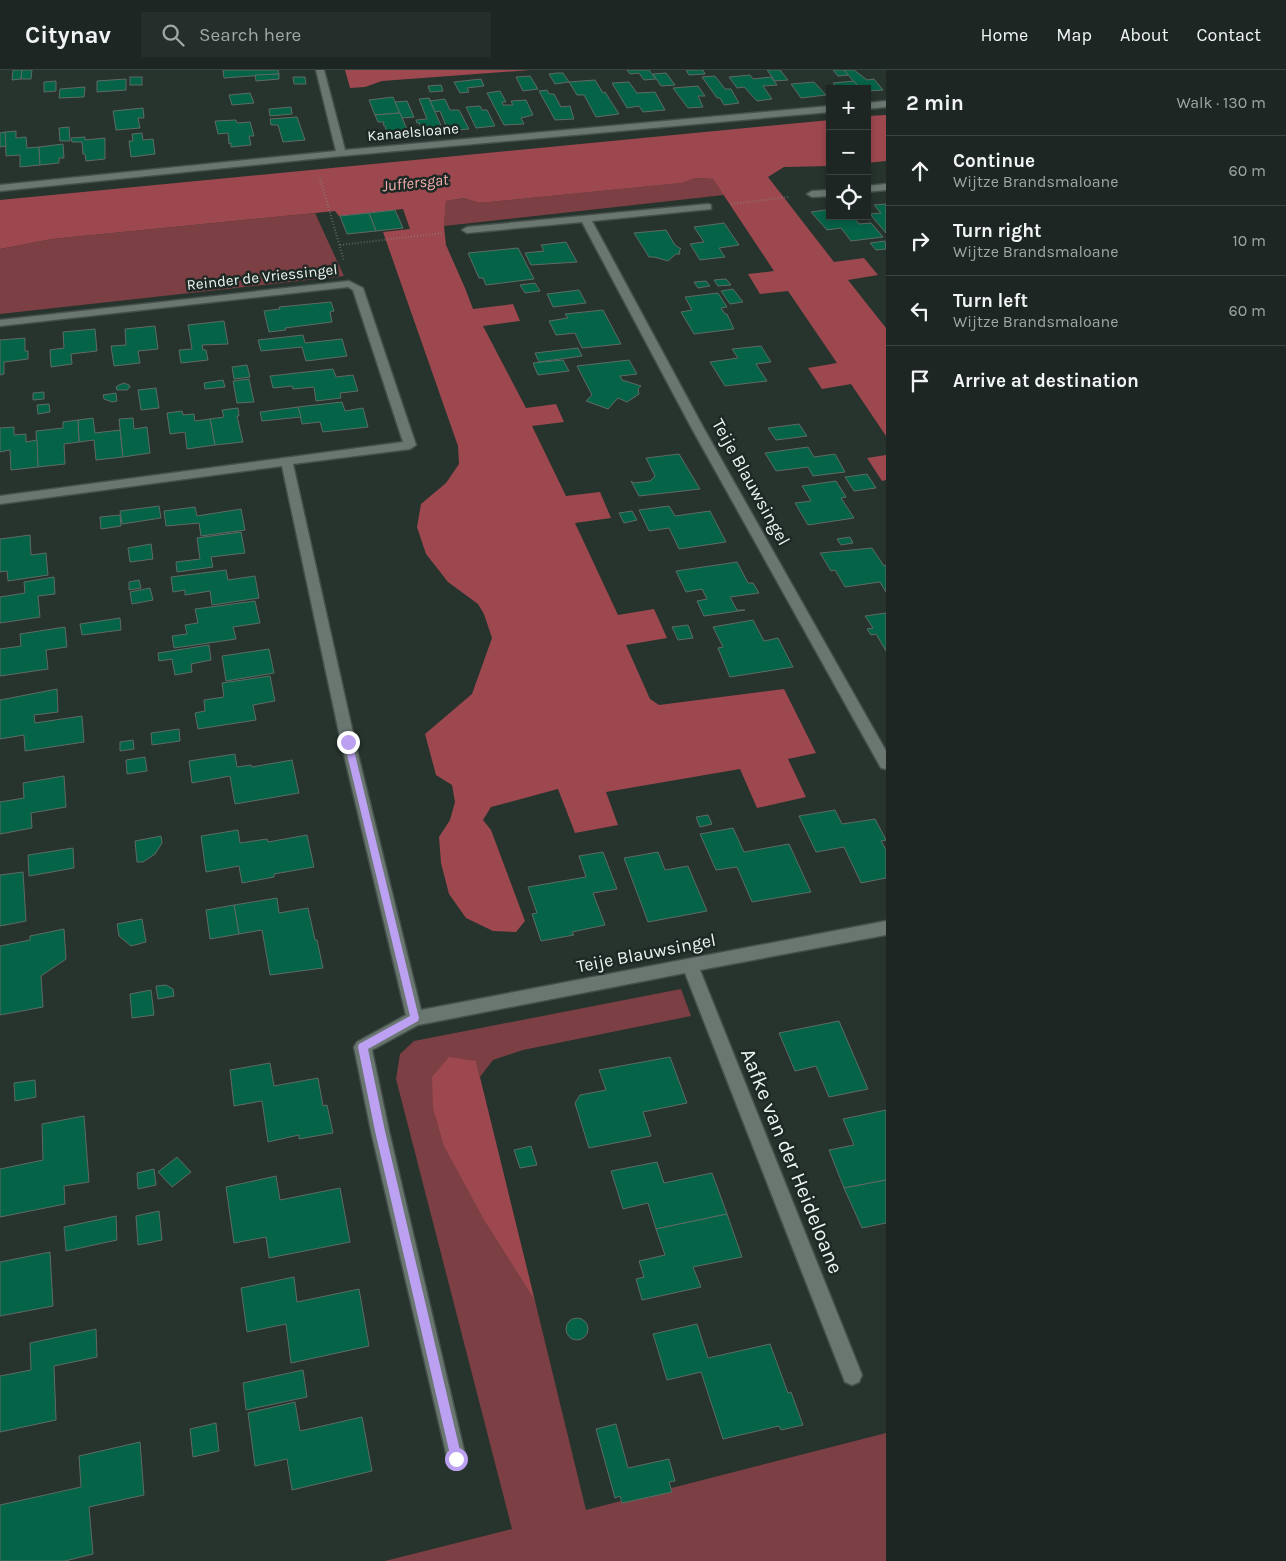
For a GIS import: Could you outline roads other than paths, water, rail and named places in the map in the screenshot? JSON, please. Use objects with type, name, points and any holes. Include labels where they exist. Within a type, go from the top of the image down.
[{"type":"street","points":[[320,70],[341,153]]},
{"type":"street","points":[[871,106],[886,104]]},
{"type":"street","name":"Kanaelsloane","points":[[0,188],[341,153],[826,109]]},
{"type":"street","points":[[871,189],[886,187]]},
{"type":"street","points":[[812,194],[826,193]]},
{"type":"street","points":[[467,230],[708,207]]},
{"type":"street","name":"Teije Blauwsingel","points":[[585,218],[702,436],[886,764]]},
{"type":"street","name":"Reinder de Vriessingel","points":[[0,323],[349,284],[358,288],[410,445],[0,500]]},
{"type":"street","points":[[287,463],[348,742],[415,1018]]},
{"type":"street","name":"Teije Blauwsingel","points":[[456,1459],[380,1131],[363,1047],[415,1018],[886,928]]},
{"type":"street","name":"Aafke van der Heideloane","points":[[690,965],[852,1375]]},
{"type":"water","points":[[886,115],[886,161],[871,163],[871,116]]},
{"type":"water","name":"Juffersgat","points":[[826,120],[826,166],[784,167],[768,177],[834,262],[864,258],[878,275],[848,280],[886,328],[886,436],[851,384],[822,389],[808,368],[837,363],[788,291],[760,294],[748,274],[774,271],[713,179],[696,178],[681,183],[490,202],[476,202],[464,198],[446,201],[444,226],[446,245],[473,309],[513,304],[520,321],[483,326],[526,408],[556,404],[564,422],[532,426],[566,496],[600,492],[611,518],[575,523],[618,615],[654,609],[667,638],[626,645],[650,699],[659,705],[784,689],[816,753],[788,759],[806,797],[757,808],[740,769],[606,792],[618,825],[575,833],[558,789],[491,807],[483,820],[491,830],[525,921],[516,932],[493,931],[466,918],[449,894],[441,863],[439,837],[450,820],[455,802],[452,785],[436,775],[425,734],[472,694],[492,638],[484,614],[478,604],[448,582],[426,554],[417,527],[421,504],[446,483],[459,464],[458,446],[383,232],[410,229],[403,209],[339,216],[335,211],[52,239],[0,249],[0,200]]},
{"type":"water","points":[[886,455],[886,480],[882,481],[867,458]]},
{"type":"water","points":[[449,1057],[476,1061],[535,1301],[487,1225],[444,1146],[433,1108],[432,1077]]}]
